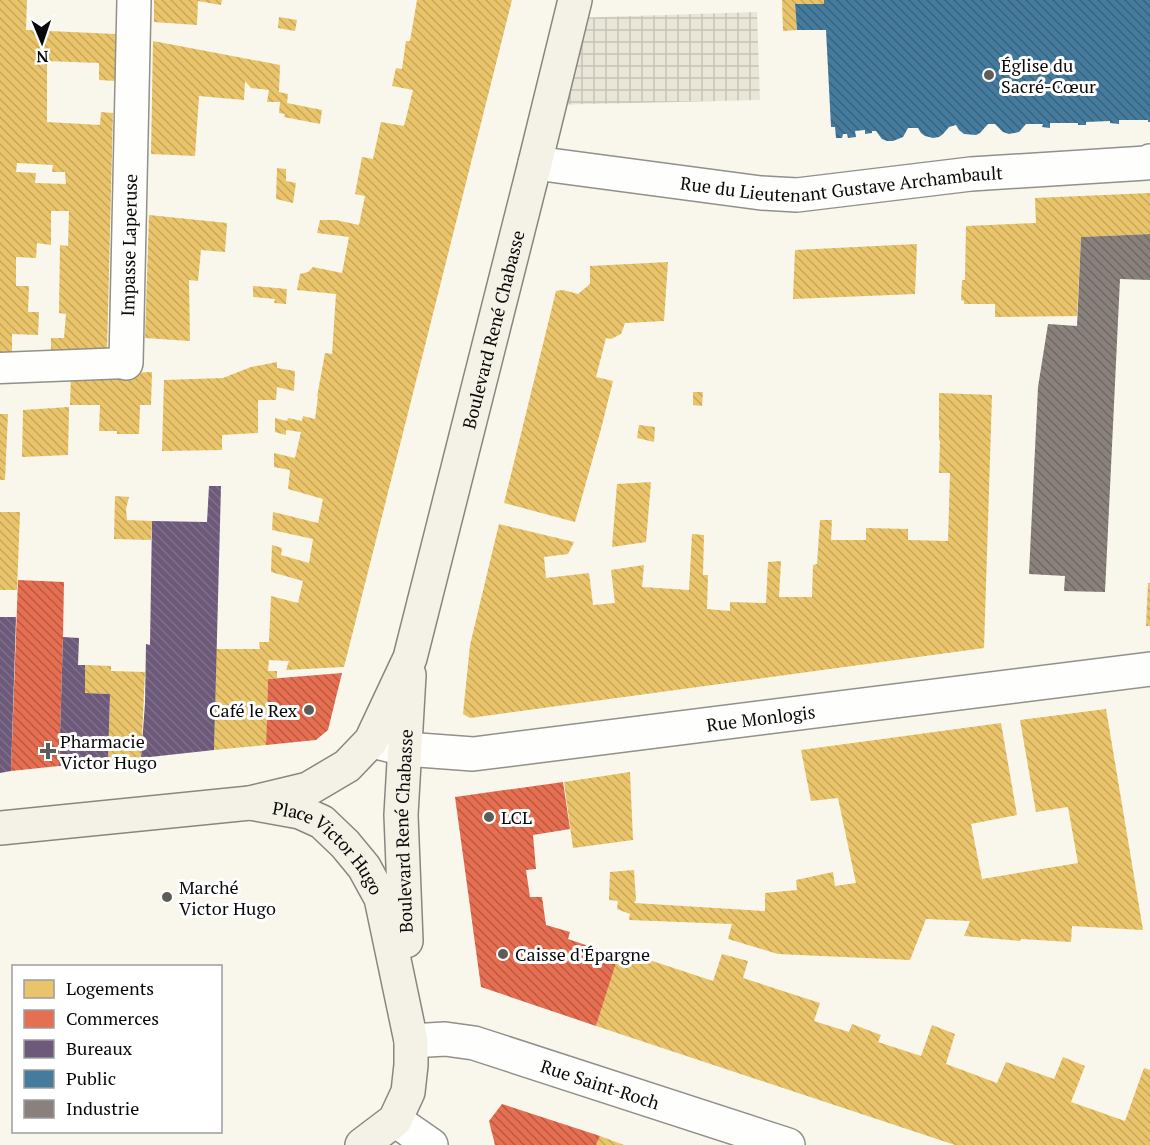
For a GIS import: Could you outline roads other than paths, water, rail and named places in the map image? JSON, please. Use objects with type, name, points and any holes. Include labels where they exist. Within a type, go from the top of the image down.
[{"type":"main road","name":"Boulevard René Chabasse","points":[[411,1041],[401,815],[410,658],[575,0]]},
{"type":"main road","name":"Boulevard René Chabasse","points":[[250,803],[308,789],[347,766],[371,741],[410,658]]},
{"type":"main road","name":"Place Victor Hugo","points":[[0,828],[250,803],[300,812],[322,822],[345,844],[364,867],[381,898],[411,1041],[408,1092],[395,1120],[362,1145]]},
{"type":"street","name":"Impasse Laperuse","points":[[126,363],[134,0]]},
{"type":"street","name":"Rue du Lieutenant Gustave Archambault","points":[[535,163],[761,193],[797,195],[971,174],[1150,161]]},
{"type":"street","name":"Rue Monlogis","points":[[371,741],[405,748],[473,754],[1150,669]]},
{"type":"street","name":"Rue Saint-Roch","points":[[411,1041],[446,1040],[474,1043],[788,1145]]},
{"type":"street","points":[[395,1120],[431,1145]]},
{"type":"lane","name":"Impasse Laperuse","points":[[0,368],[126,363]]},
{"type":"place","name":"Église du Sacré-Cœur","points":[[989,75]]},
{"type":"place","name":"Café le Rex","points":[[309,710]]},
{"type":"place","name":"Pharmacie Victor Hugo","points":[[48,751]]},
{"type":"place","name":"LCL","points":[[489,817]]},
{"type":"place","name":"Marché Victor Hugo","points":[[167,897]]},
{"type":"place","name":"Caisse d'Épargne","points":[[503,954]]}]
